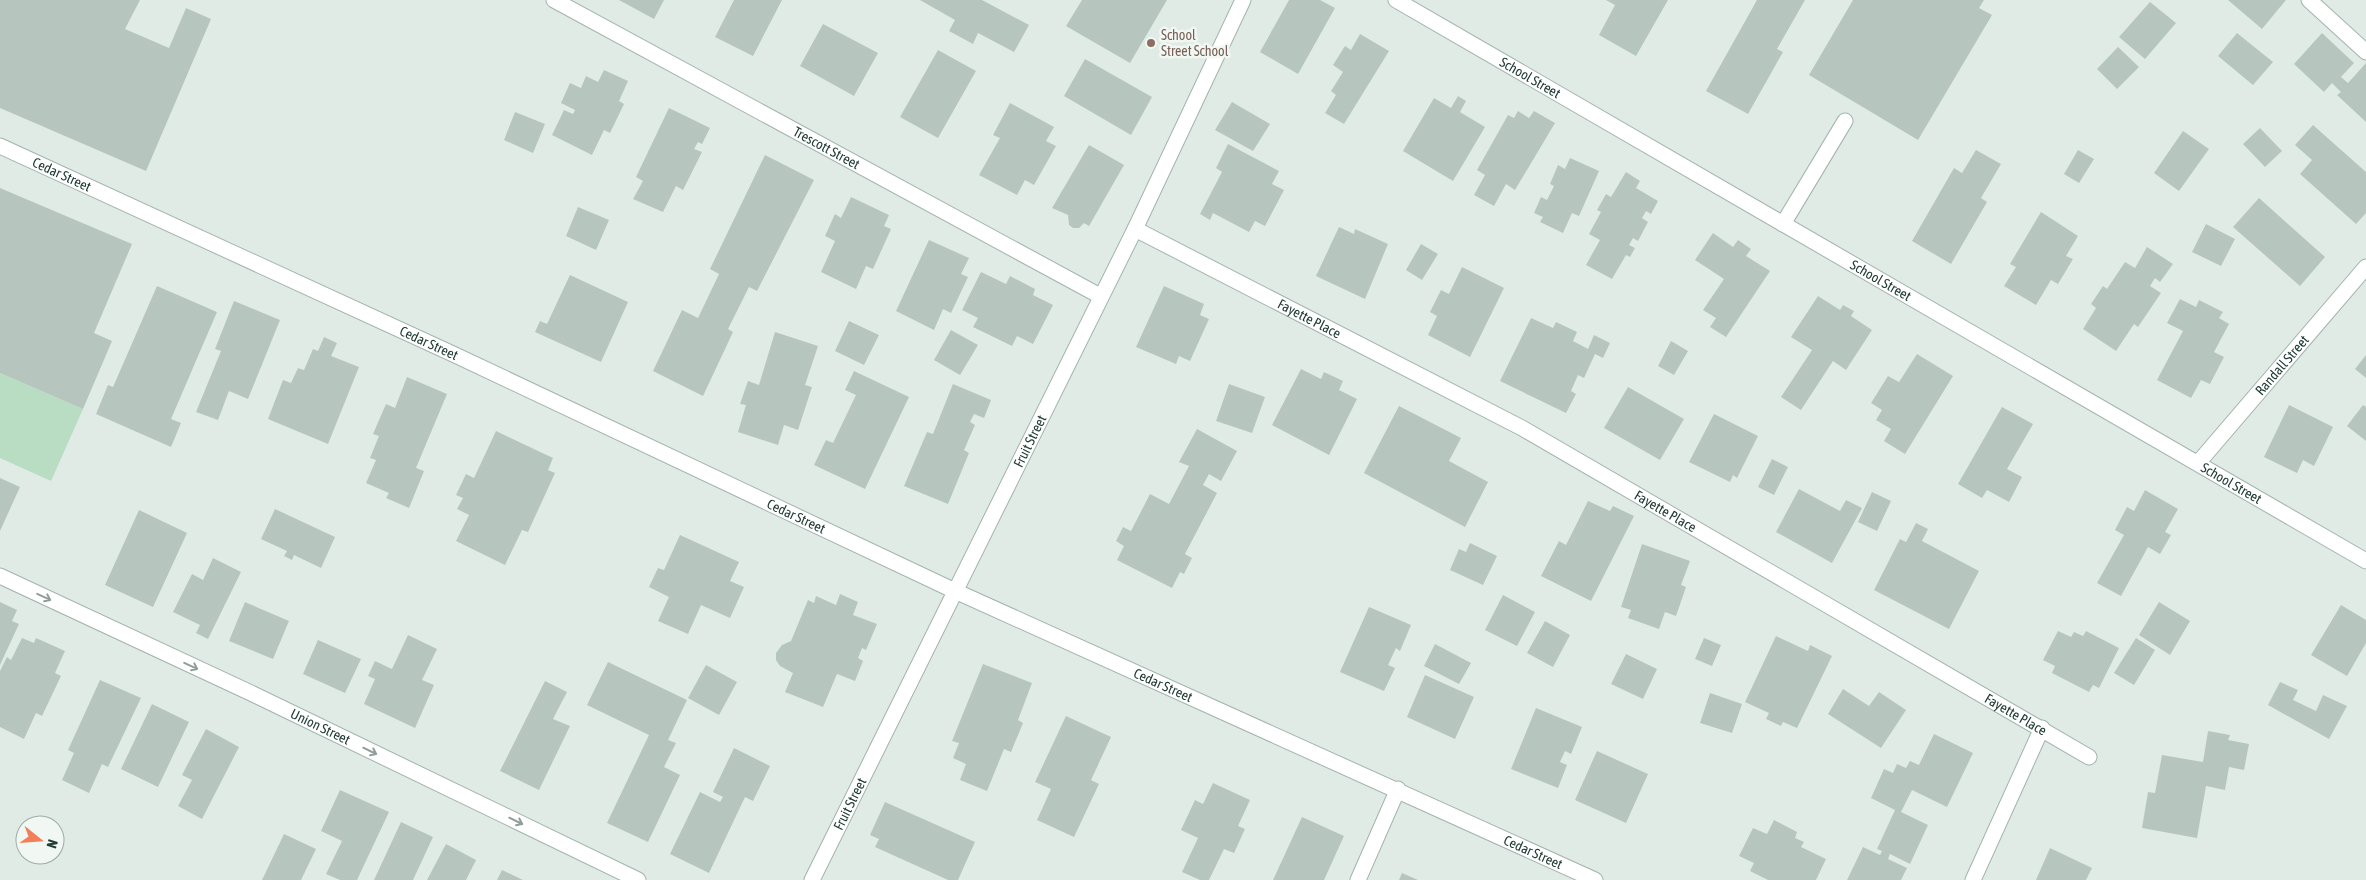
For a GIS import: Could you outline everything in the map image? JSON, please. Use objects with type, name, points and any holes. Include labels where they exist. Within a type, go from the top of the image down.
[{"type":"street","name":"Trescott Street","points":[[554,0],[1100,296]]},
{"type":"street","name":"Fruit Street","points":[[812,880],[1100,296],[1135,229],[1243,0]]},
{"type":"street","name":"School Street","points":[[1396,0],[2366,560]]},
{"type":"street","points":[[2309,0],[2366,52]]},
{"type":"street","points":[[1783,224],[1845,121]]},
{"type":"street","name":"Cedar Street","points":[[0,146],[453,354],[955,591],[1398,789],[1595,880]]},
{"type":"street","name":"Fayette Place","points":[[1135,229],[1522,428],[2042,728],[1973,880]]},
{"type":"street","name":"Randall Street","points":[[2198,463],[2366,267]]},
{"type":"street","name":"Union Street","points":[[0,576],[253,694],[638,880]]},
{"type":"street","points":[[2042,728],[2089,757]]},
{"type":"street","points":[[1358,880],[1398,789]]},
{"type":"green space","points":[[0,373],[83,409],[51,481],[0,458]]},
{"type":"building","points":[[0,0],[140,0],[125,29],[169,48],[186,8],[211,19],[146,171],[0,108]]},
{"type":"building","points":[[619,0],[664,0],[654,19]]},
{"type":"building","points":[[734,0],[782,0],[753,56],[715,37]]},
{"type":"building","points":[[920,0],[982,0],[1029,25],[1014,52],[978,33],[973,44],[949,31],[955,20]]},
{"type":"building","points":[[1082,0],[1167,0],[1130,63],[1066,26]]},
{"type":"building","points":[[1289,0],[1320,0],[1335,8],[1298,74],[1260,52]]},
{"type":"building","points":[[1606,0],[1668,0],[1636,56],[1599,35],[1615,5]]},
{"type":"building","points":[[1757,0],[1805,0],[1777,49],[1783,52],[1748,114],[1706,91]]},
{"type":"building","points":[[1853,0],[1984,0],[1979,8],[1992,15],[1918,140],[1809,75]]},
{"type":"building","points":[[2228,0],[2286,0],[2262,29]]},
{"type":"building","points":[[2150,2],[2176,23],[2145,59],[2119,37]]},
{"type":"building","points":[[823,24],[878,53],[854,96],[800,66]]},
{"type":"building","points":[[2237,33],[2273,62],[2253,85],[2218,56]]},
{"type":"building","points":[[2322,33],[2354,63],[2341,77],[2348,83],[2366,63],[2366,122],[2337,95],[2341,92],[2332,83],[2324,92],[2294,64]]},
{"type":"building","points":[[1360,34],[1389,51],[1344,124],[1325,113],[1336,95],[1331,91],[1343,72],[1333,65],[1345,46],[1351,50]]},
{"type":"building","points":[[2118,47],[2139,67],[2117,89],[2097,69]]},
{"type":"building","points":[[938,50],[976,71],[938,138],[900,117]]},
{"type":"building","points":[[1085,59],[1152,97],[1131,135],[1064,96]]},
{"type":"building","points":[[604,70],[628,81],[619,101],[624,104],[610,133],[604,130],[592,155],[552,135],[564,110],[573,114],[575,110],[561,103],[570,83],[581,88],[586,76],[598,82]]},
{"type":"building","points":[[1458,96],[1466,101],[1460,112],[1485,127],[1453,181],[1403,151],[1434,98],[1451,108]]},
{"type":"building","points":[[1232,102],[1270,124],[1253,151],[1215,130]]},
{"type":"building","points":[[1010,103],[1054,127],[1046,141],[1056,146],[1034,185],[1025,180],[1017,195],[979,175],[1000,138],[993,135]]},
{"type":"building","points":[[669,108],[710,128],[702,144],[698,142],[694,149],[702,152],[683,190],[676,186],[663,212],[633,199],[643,181],[636,177]]},
{"type":"building","points":[[1518,111],[1529,118],[1534,111],[1555,123],[1515,190],[1506,184],[1494,206],[1474,195],[1485,175],[1477,170],[1508,115],[1514,118]]},
{"type":"building","points":[[515,112],[545,124],[533,153],[504,140]]},
{"type":"building","points":[[2313,125],[2366,172],[2366,213],[2356,224],[2300,174],[2312,160],[2295,145]]},
{"type":"building","points":[[2260,128],[2282,151],[2265,167],[2243,144]]},
{"type":"building","points":[[2183,131],[2209,149],[2179,191],[2154,173]]},
{"type":"building","points":[[1228,144],[1279,171],[1272,184],[1284,190],[1265,226],[1255,221],[1249,232],[1213,213],[1210,220],[1200,214],[1222,172],[1216,168]]},
{"type":"building","points":[[1089,145],[1124,165],[1089,226],[1084,223],[1079,228],[1073,228],[1069,225],[1068,215],[1052,208]]},
{"type":"building","points":[[1976,150],[2001,164],[1981,198],[1987,202],[1951,264],[1912,241],[1954,168],[1962,173]]},
{"type":"building","points":[[2078,150],[2094,159],[2079,183],[2064,174]]},
{"type":"building","points":[[765,155],[814,180],[757,291],[749,287],[728,329],[733,332],[703,396],[653,371],[682,310],[698,318],[719,274],[710,269]]},
{"type":"building","points":[[1570,158],[1599,171],[1579,216],[1572,213],[1563,233],[1540,222],[1543,217],[1534,213],[1541,197],[1547,200],[1554,186],[1550,184],[1558,165],[1565,169]]},
{"type":"building","points":[[1626,172],[1640,181],[1636,188],[1658,201],[1651,214],[1646,211],[1642,218],[1648,222],[1638,241],[1633,238],[1629,245],[1635,248],[1630,257],[1626,255],[1612,279],[1586,265],[1600,240],[1589,234],[1601,212],[1597,210],[1606,194],[1611,197]]},
{"type":"building","points":[[0,188],[132,244],[94,333],[112,341],[83,409],[0,373]]},
{"type":"building","points":[[851,197],[889,215],[884,226],[891,229],[873,269],[866,266],[856,289],[821,272],[835,241],[825,236],[835,214],[841,218]]},
{"type":"building","points":[[2259,198],[2325,257],[2300,286],[2233,227]]},
{"type":"building","points":[[578,207],[609,220],[596,250],[566,236]]},
{"type":"building","points":[[2041,212],[2078,236],[2066,256],[2073,259],[2058,284],[2051,280],[2036,305],[2004,286],[2016,267],[2010,264]]},
{"type":"building","points":[[2206,224],[2235,239],[2221,266],[2192,252]]},
{"type":"building","points":[[1339,227],[1354,234],[1355,229],[1388,244],[1365,299],[1316,276]]},
{"type":"building","points":[[1713,233],[1733,247],[1738,240],[1751,249],[1746,256],[1770,271],[1726,337],[1710,327],[1716,318],[1703,310],[1724,279],[1695,260]]},
{"type":"building","points":[[929,240],[969,258],[961,274],[968,277],[951,313],[943,309],[934,330],[896,311]]},
{"type":"building","points":[[1421,244],[1438,254],[1422,280],[1406,270]]},
{"type":"building","points":[[2147,247],[2173,264],[2160,282],[2155,278],[2150,286],[2161,293],[2138,327],[2134,324],[2116,351],[2083,329],[2096,308],[2091,304],[2103,286],[2107,289],[2125,262],[2135,268]]},
{"type":"building","points":[[1462,267],[1504,288],[1470,357],[1428,335],[1437,316],[1430,312],[1441,290],[1449,294]]},
{"type":"building","points":[[981,272],[1006,284],[1010,276],[1035,289],[1033,295],[1053,305],[1033,344],[1017,336],[1012,346],[973,327],[978,318],[962,310]]},
{"type":"building","points":[[570,275],[628,302],[601,362],[535,332],[540,321],[547,324]]},
{"type":"building","points":[[157,286],[217,312],[171,419],[181,423],[171,447],[96,414],[108,385],[113,387]]},
{"type":"building","points":[[1164,286],[1204,304],[1200,315],[1209,319],[1190,361],[1179,356],[1176,364],[1136,347]]},
{"type":"building","points":[[1818,296],[1840,310],[1843,305],[1854,311],[1851,316],[1872,330],[1846,370],[1833,361],[1801,410],[1781,397],[1812,350],[1791,337]]},
{"type":"building","points":[[2180,299],[2196,307],[2199,300],[2223,312],[2219,318],[2229,324],[2214,352],[2224,357],[2210,384],[2201,380],[2191,398],[2157,380],[2183,331],[2167,323]]},
{"type":"building","points":[[234,301],[280,320],[248,399],[229,391],[218,420],[196,412],[221,351],[215,349]]},
{"type":"building","points":[[1531,318],[1553,328],[1556,322],[1577,332],[1573,341],[1588,349],[1594,335],[1610,343],[1603,358],[1595,354],[1584,378],[1578,375],[1571,391],[1576,394],[1566,413],[1500,381]]},
{"type":"building","points":[[849,321],[879,335],[864,365],[835,351]]},
{"type":"building","points":[[951,330],[978,345],[960,375],[934,360]]},
{"type":"building","points":[[775,332],[818,346],[805,385],[812,387],[798,430],[784,425],[778,445],[738,432],[746,405],[740,404],[748,381],[759,385]]},
{"type":"building","points":[[324,337],[337,343],[331,356],[359,367],[328,444],[268,419],[283,380],[291,383],[298,368],[304,370],[313,349],[318,351]]},
{"type":"building","points":[[1671,341],[1688,351],[1674,375],[1658,366]]},
{"type":"building","points":[[1917,354],[1953,376],[1905,454],[1884,441],[1891,429],[1876,420],[1882,410],[1871,403],[1888,376],[1899,382]]},
{"type":"building","points":[[2366,355],[2366,378],[2355,369]]},
{"type":"building","points":[[1301,369],[1321,379],[1324,372],[1343,381],[1339,390],[1357,399],[1329,455],[1272,425]]},
{"type":"building","points":[[854,371],[909,397],[865,489],[814,465],[826,440],[833,443],[856,395],[845,390]]},
{"type":"building","points":[[407,377],[447,394],[416,468],[424,471],[409,508],[386,498],[389,493],[366,483],[376,460],[370,458],[379,436],[373,434],[386,404],[395,408]]},
{"type":"building","points":[[953,384],[991,400],[984,418],[974,414],[970,422],[975,425],[964,450],[969,453],[948,504],[904,486],[927,432],[933,434]]},
{"type":"building","points":[[1229,384],[1265,397],[1252,433],[1216,421]]},
{"type":"building","points":[[1628,387],[1684,419],[1660,460],[1604,428]]},
{"type":"building","points":[[2289,405],[2333,427],[2314,466],[2303,460],[2297,473],[2264,457]]},
{"type":"building","points":[[2363,405],[2366,407],[2366,441],[2347,426]]},
{"type":"building","points":[[1399,406],[1461,438],[1449,461],[1488,482],[1465,527],[1364,473]]},
{"type":"building","points":[[2002,407],[2033,424],[2007,469],[2022,477],[2009,502],[1987,490],[1982,498],[1958,484]]},
{"type":"building","points":[[1714,414],[1758,436],[1737,478],[1733,475],[1730,482],[1689,462]]},
{"type":"building","points":[[1197,429],[1237,451],[1221,481],[1209,474],[1203,485],[1217,493],[1185,554],[1192,558],[1184,574],[1180,572],[1172,588],[1117,560],[1124,546],[1116,541],[1123,527],[1131,531],[1150,494],[1169,504],[1189,466],[1179,462]]},
{"type":"building","points":[[496,431],[553,458],[548,470],[555,473],[528,532],[522,530],[505,565],[456,541],[469,515],[457,509],[463,498],[456,495],[466,474],[474,478]]},
{"type":"building","points":[[1772,459],[1788,467],[1774,495],[1758,487]]},
{"type":"building","points":[[0,478],[20,487],[0,531]]},
{"type":"building","points":[[1799,489],[1840,511],[1846,500],[1862,508],[1832,563],[1776,532]]},
{"type":"building","points":[[2145,490],[2178,509],[2165,532],[2171,535],[2160,554],[2148,547],[2121,596],[2097,583],[2124,535],[2115,530],[2127,507],[2134,511]]},
{"type":"building","points":[[1872,492],[1891,501],[1877,531],[1858,522]]},
{"type":"building","points":[[1588,501],[1610,511],[1613,506],[1634,516],[1591,601],[1541,576],[1559,541],[1566,545]]},
{"type":"building","points":[[275,509],[335,537],[321,568],[294,555],[292,560],[284,556],[287,551],[261,539]]},
{"type":"building","points":[[139,510],[187,533],[153,607],[105,585]]},
{"type":"building","points":[[1916,523],[1928,529],[1922,541],[1979,571],[1949,629],[1874,590],[1900,539],[1906,542]]},
{"type":"building","points":[[680,535],[739,562],[730,581],[744,587],[730,618],[701,605],[688,634],[658,621],[669,597],[649,587],[658,568],[664,570]]},
{"type":"building","points":[[1470,543],[1497,556],[1483,585],[1450,570],[1459,549],[1466,552]]},
{"type":"building","points":[[1642,544],[1690,561],[1681,585],[1686,587],[1676,616],[1665,612],[1659,629],[1628,618],[1631,610],[1621,607]]},
{"type":"building","points":[[213,558],[241,572],[208,639],[196,633],[200,625],[173,612],[192,574],[203,580]]},
{"type":"building","points":[[840,594],[858,602],[853,615],[877,624],[866,650],[862,648],[858,658],[863,661],[855,681],[837,674],[823,707],[785,692],[793,673],[780,666],[776,660],[776,653],[782,645],[791,641],[808,600],[814,603],[816,596],[836,605]]},
{"type":"building","points":[[1503,595],[1535,612],[1517,646],[1485,630]]},
{"type":"building","points":[[0,602],[17,610],[12,621],[19,624],[0,665]]},
{"type":"building","points":[[245,602],[289,621],[273,659],[229,641]]},
{"type":"building","points":[[2159,602],[2190,621],[2170,655],[2139,635]]},
{"type":"building","points":[[2341,605],[2366,620],[2366,643],[2347,676],[2311,655]]},
{"type":"building","points":[[1369,607],[1411,625],[1400,651],[1396,648],[1388,665],[1395,668],[1384,691],[1340,672]]},
{"type":"building","points":[[1545,621],[1570,635],[1553,667],[1527,653]]},
{"type":"building","points":[[2058,631],[2071,637],[2074,632],[2083,636],[2086,631],[2119,648],[2099,688],[2093,685],[2089,692],[2052,673],[2055,666],[2043,660]]},
{"type":"building","points":[[408,635],[437,649],[422,680],[434,685],[415,728],[364,704],[375,679],[368,676],[375,661],[392,669]]},
{"type":"building","points":[[1776,636],[1808,651],[1810,645],[1832,656],[1797,728],[1783,722],[1781,726],[1766,719],[1769,713],[1745,702]]},
{"type":"building","points":[[22,638],[34,643],[36,638],[65,651],[55,673],[61,676],[42,716],[36,713],[24,739],[0,727],[0,671],[7,657],[11,660]]},
{"type":"building","points":[[1704,638],[1721,645],[1712,666],[1695,659]]},
{"type":"building","points":[[2136,638],[2155,650],[2134,685],[2114,673]]},
{"type":"building","points":[[318,640],[361,659],[345,693],[303,674]]},
{"type":"building","points":[[1435,644],[1471,663],[1459,684],[1424,666]]},
{"type":"building","points":[[1626,654],[1657,669],[1643,699],[1611,684]]},
{"type":"building","points":[[608,662],[687,700],[668,740],[676,743],[664,767],[680,775],[648,842],[607,823],[649,735],[587,705]]},
{"type":"building","points":[[983,664],[1032,683],[1018,720],[1023,723],[1011,752],[1004,749],[987,791],[960,780],[966,764],[953,758],[959,743],[952,741]]},
{"type":"building","points":[[706,665],[737,682],[719,715],[688,698]]},
{"type":"building","points":[[1425,675],[1474,697],[1455,739],[1407,717]]},
{"type":"building","points":[[100,680],[141,698],[108,767],[102,764],[89,793],[62,780],[74,753],[68,750]]},
{"type":"building","points":[[545,681],[567,692],[553,719],[570,726],[539,790],[500,771]]},
{"type":"building","points":[[2280,682],[2298,690],[2293,700],[2316,711],[2323,695],[2347,706],[2329,739],[2268,705]]},
{"type":"building","points":[[1843,689],[1869,706],[1879,692],[1906,710],[1881,748],[1828,714]]},
{"type":"building","points":[[1710,693],[1742,704],[1732,733],[1700,723]]},
{"type":"building","points":[[152,704],[189,722],[158,787],[121,769]]},
{"type":"building","points":[[1536,708],[1582,727],[1571,754],[1565,751],[1560,762],[1567,765],[1558,788],[1511,769]]},
{"type":"building","points":[[1066,716],[1111,737],[1091,780],[1099,784],[1074,837],[1037,820],[1051,789],[1035,782]]},
{"type":"building","points":[[206,729],[239,747],[202,819],[178,806],[192,780],[182,775]]},
{"type":"building","points":[[2208,731],[2230,735],[2228,740],[2249,744],[2244,770],[2229,767],[2225,790],[2206,786],[2197,838],[2142,828],[2148,792],[2155,793],[2162,755],[2203,762]]},
{"type":"building","points":[[1934,734],[1973,753],[1947,807],[1912,790],[1901,812],[1928,825],[1910,864],[1890,854],[1888,859],[1907,868],[1901,880],[1847,880],[1863,847],[1880,855],[1882,851],[1877,849],[1895,810],[1871,798],[1884,769],[1893,773],[1897,764],[1906,768],[1910,761],[1919,765]]},
{"type":"building","points":[[734,748],[770,766],[753,801],[745,797],[709,873],[670,854],[700,792],[720,802],[723,797],[713,792]]},
{"type":"building","points":[[1597,751],[1648,774],[1626,823],[1575,800]]},
{"type":"building","points":[[1213,783],[1250,800],[1238,826],[1245,829],[1234,853],[1224,849],[1209,880],[1200,880],[1182,872],[1198,838],[1181,830],[1195,800],[1203,804]]},
{"type":"building","points":[[340,790],[389,812],[357,880],[340,880],[326,874],[342,841],[321,831]]},
{"type":"building","points":[[885,802],[975,842],[958,880],[948,880],[875,847],[879,839],[870,835]]},
{"type":"building","points":[[1302,817],[1344,836],[1324,880],[1273,880]]},
{"type":"building","points":[[1774,820],[1797,832],[1795,838],[1804,842],[1801,847],[1826,859],[1816,880],[1768,880],[1750,871],[1754,863],[1739,856],[1753,828],[1767,834]]},
{"type":"building","points":[[401,822],[433,837],[413,880],[374,880]]},
{"type":"building","points":[[284,834],[316,849],[301,880],[262,880]]},
{"type":"building","points":[[446,844],[476,860],[466,880],[427,880]]},
{"type":"building","points":[[2050,848],[2092,868],[2086,880],[2036,880]]},
{"type":"building","points":[[502,870],[523,880],[497,880]]},
{"type":"building","points":[[1402,873],[1418,880],[1399,880]]},
{"type":"place","name":"School Street School","points":[[1151,43]]}]
